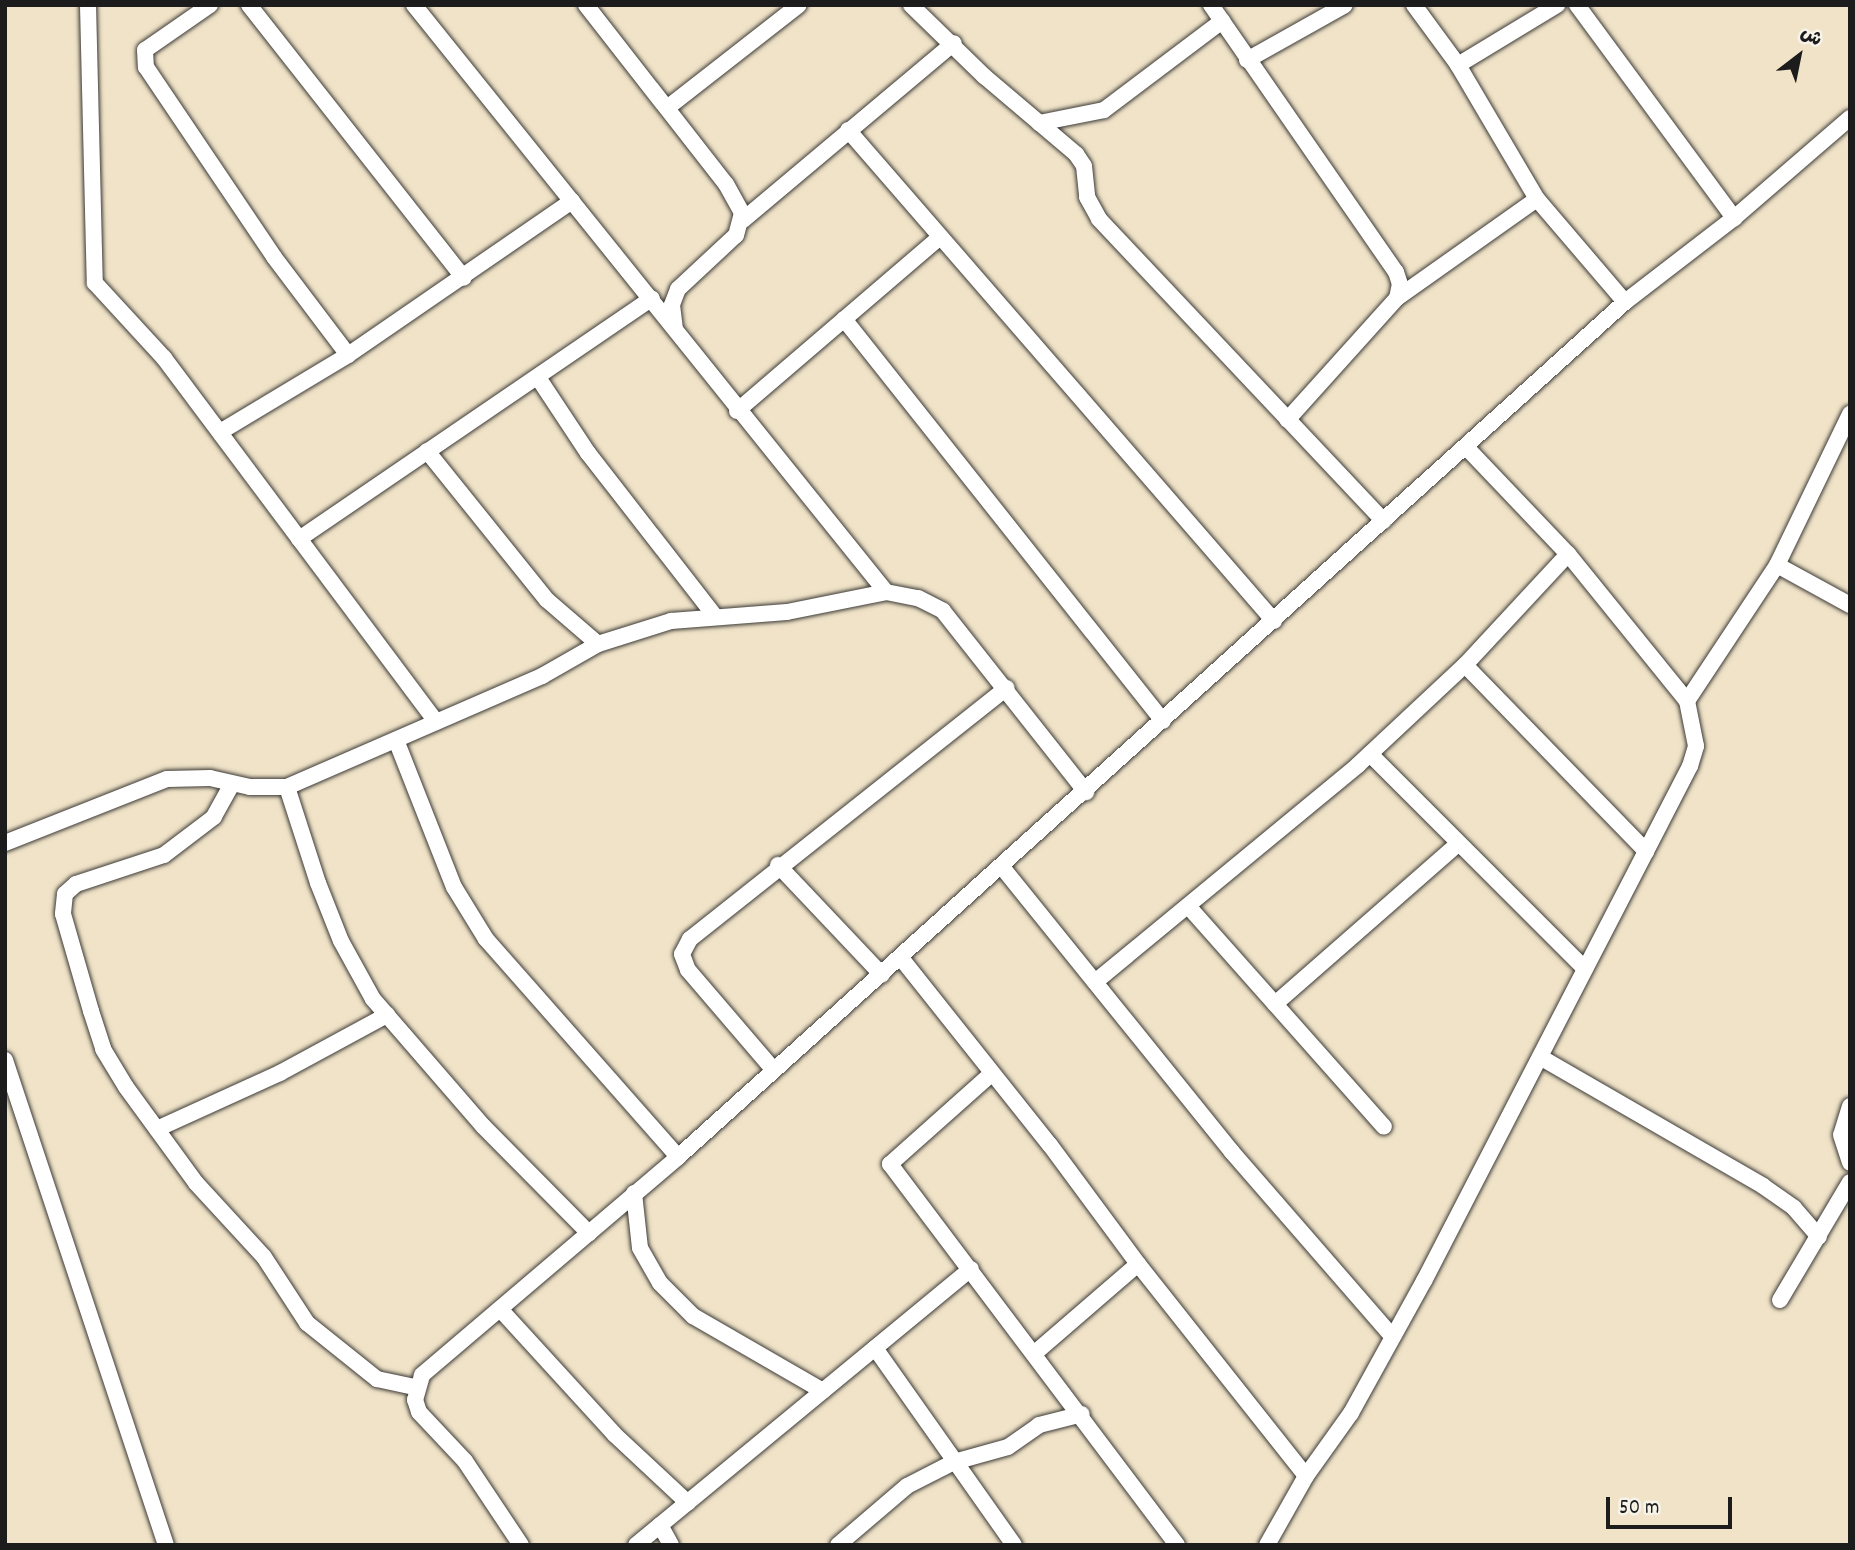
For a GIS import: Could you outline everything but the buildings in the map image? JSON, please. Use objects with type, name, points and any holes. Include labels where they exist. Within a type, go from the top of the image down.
[{"type":"street","points":[[88,5],[93,278],[220,432],[436,723]]},
{"type":"street","points":[[210,5],[145,50],[146,67],[274,257],[348,355]]},
{"type":"street","points":[[249,5],[464,278]]},
{"type":"street","points":[[414,5],[652,298],[737,411],[886,592]]},
{"type":"street","points":[[586,5],[730,191],[743,220]]},
{"type":"street","points":[[667,108],[799,5]]},
{"type":"street","points":[[911,5],[1081,159],[1087,197],[1099,219],[1384,521]]},
{"type":"street","points":[[1211,5],[1396,272],[1397,299]]},
{"type":"street","points":[[1247,60],[1345,5]]},
{"type":"street","points":[[1414,5],[1458,65],[1537,200],[1625,302]]},
{"type":"street","points":[[1458,65],[1557,5]]},
{"type":"street","points":[[1577,5],[1734,218]]},
{"type":"street","points":[[1039,123],[1104,110],[1222,21]]},
{"type":"street","points":[[675,330],[673,306],[678,289],[736,235],[743,220],[954,43]]},
{"type":"street","points":[[521,1545],[465,1461],[419,1412],[416,1387],[422,1375],[678,1157],[772,1068],[882,975],[1086,792],[1625,302],[1734,218],[1850,118]]},
{"type":"street","points":[[848,130],[1274,621]]},
{"type":"street","points":[[1287,420],[1397,299],[1537,200]]},
{"type":"street","points":[[220,432],[348,355],[464,278],[572,201]]},
{"type":"street","points":[[737,411],[940,237]]},
{"type":"street","points":[[299,539],[427,451],[539,379],[652,298]]},
{"type":"street","points":[[844,319],[1163,721]]},
{"type":"street","points":[[539,379],[588,453],[715,616]]},
{"type":"street","points":[[1687,701],[1777,565],[1850,414]]},
{"type":"street","points":[[1267,1545],[1306,1476],[1351,1413],[1540,1056],[1695,753],[1687,701],[1568,554],[1466,447]]},
{"type":"street","points":[[427,451],[547,600],[597,644]]},
{"type":"street","points":[[1095,982],[1370,754],[1465,665],[1568,554]]},
{"type":"street","points":[[1777,565],[1850,605]]},
{"type":"street","points":[[5,843],[167,779],[210,778],[232,784],[287,787],[542,676],[597,644],[671,621],[787,612],[886,592],[918,598],[943,611],[1007,688],[1086,792]]},
{"type":"street","points":[[1465,665],[1646,851]]},
{"type":"street","points":[[772,1068],[698,985],[682,954],[690,939],[778,865],[1007,688]]},
{"type":"street","points":[[396,740],[454,887],[486,939],[678,1157]]},
{"type":"street","points":[[1370,754],[1585,969]]},
{"type":"street","points":[[232,784],[214,817],[164,855],[76,884],[62,900],[103,1049],[196,1183],[264,1256],[307,1323],[377,1379],[416,1387]]},
{"type":"street","points":[[287,787],[302,844],[358,976],[387,1015],[483,1126],[589,1233]]},
{"type":"street","points":[[1275,1004],[1459,843]]},
{"type":"street","points":[[778,865],[882,975]]},
{"type":"street","points":[[1002,867],[1232,1152],[1392,1336]]},
{"type":"street","points":[[1188,905],[1384,1127]]},
{"type":"street","points":[[901,958],[990,1075],[1050,1145],[1138,1264],[1306,1476]]},
{"type":"street","points":[[157,1129],[269,1079],[387,1015]]},
{"type":"street","points":[[1540,1056],[1763,1186],[1794,1208],[1819,1237]]},
{"type":"street","points":[[5,1060],[166,1545]]},
{"type":"street","points":[[990,1075],[890,1164],[1082,1414],[1177,1545]]},
{"type":"street","points":[[1850,1106],[1841,1135],[1850,1163]]},
{"type":"street","points":[[1780,1300],[1850,1182]]},
{"type":"street","points":[[634,1193],[640,1248],[660,1283],[694,1316],[823,1391]]},
{"type":"street","points":[[1035,1353],[1138,1264]]},
{"type":"street","points":[[636,1545],[971,1269]]},
{"type":"street","points":[[500,1309],[614,1434],[688,1503]]},
{"type":"street","points":[[875,1348],[1014,1545]]},
{"type":"street","points":[[838,1545],[906,1486],[954,1462],[1008,1447],[1039,1425],[1082,1414]]},
{"type":"street","points":[[660,1525],[671,1545]]}]
